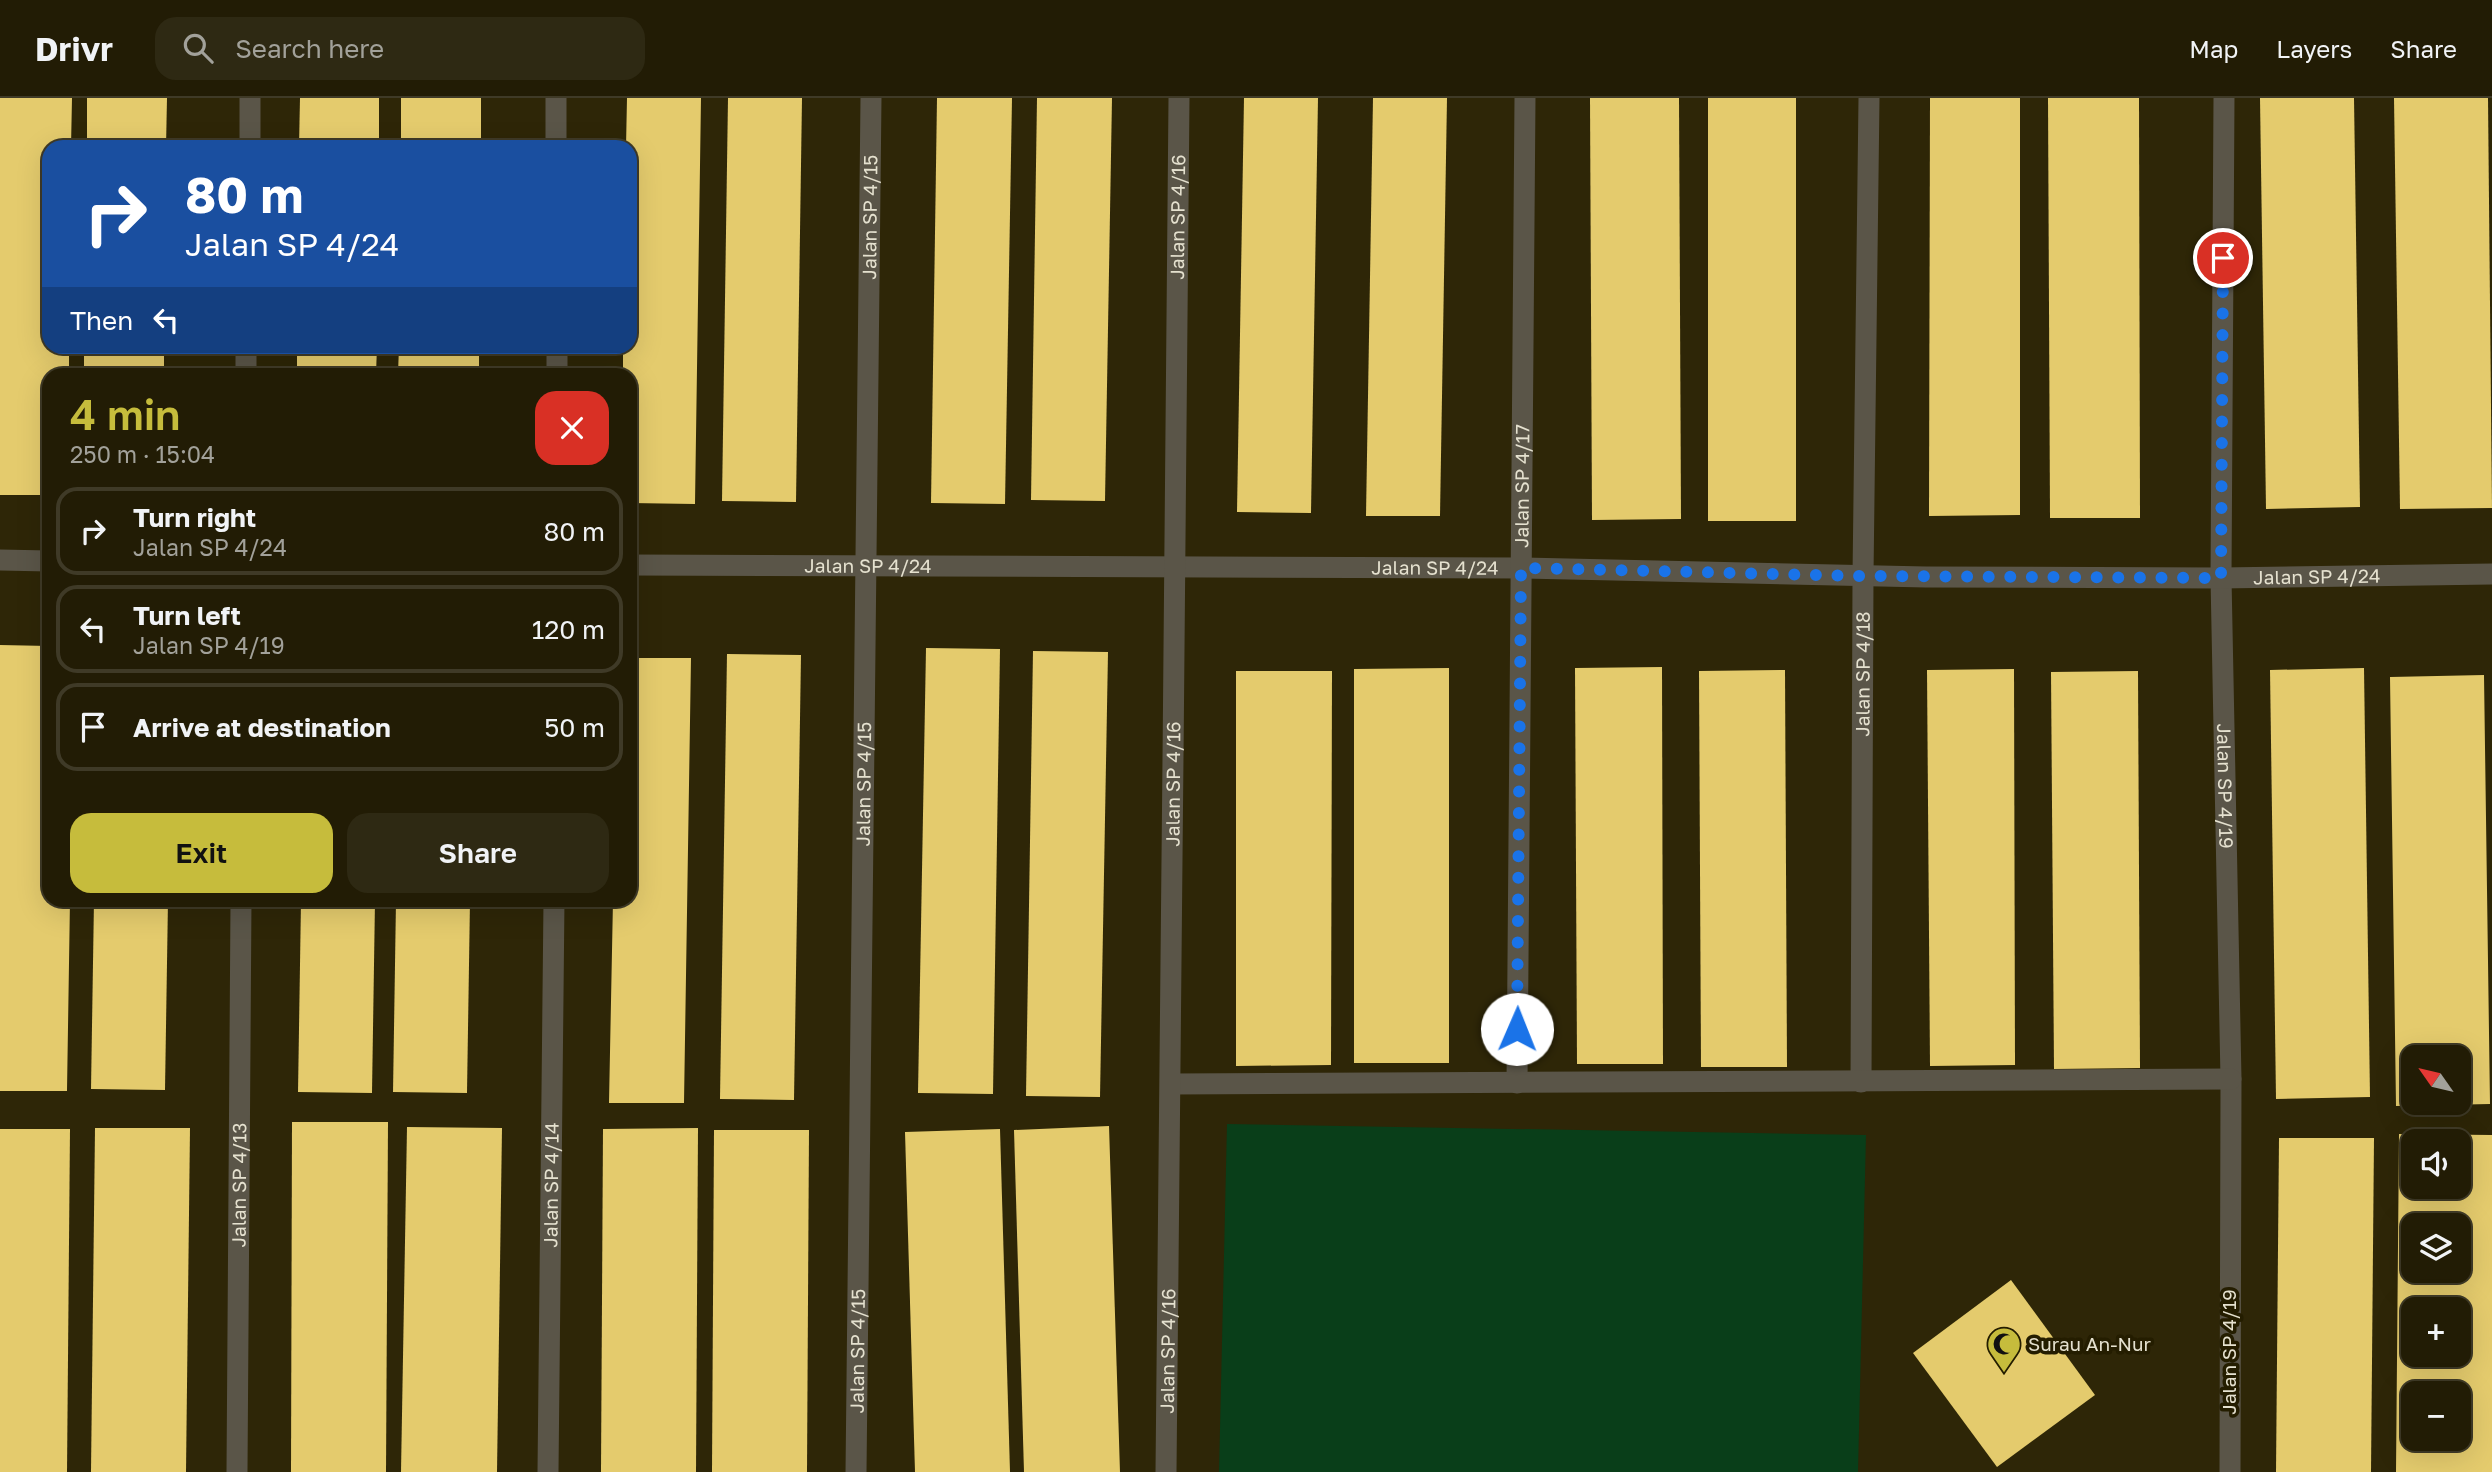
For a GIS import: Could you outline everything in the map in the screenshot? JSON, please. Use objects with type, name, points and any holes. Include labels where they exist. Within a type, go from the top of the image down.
[{"type":"street","points":[[250,98],[250,140]]},
{"type":"street","points":[[556,98],[556,140]]},
{"type":"street","name":"Jalan SP 4/15","points":[[856,1472],[871,98]]},
{"type":"street","name":"Jalan SP 4/16","points":[[1166,1472],[1172,1084],[1173,569],[1179,98]]},
{"type":"street","name":"Jalan SP 4/17","points":[[1517,1083],[1525,98]]},
{"type":"street","name":"Jalan SP 4/18","points":[[1861,1082],[1863,576],[1869,98]]},
{"type":"street","name":"Jalan SP 4/19","points":[[2224,98],[2221,578],[2231,1079],[2230,1472]]},
{"type":"street","points":[[0,560],[42,561]]},
{"type":"street","name":"Jalan SP 4/24","points":[[637,565],[867,568],[1521,568],[1863,576],[2221,578],[2492,574]]},
{"type":"street","name":"Jalan SP 4/13","points":[[237,1472],[241,907]]},
{"type":"street","name":"Jalan SP 4/14","points":[[548,1472],[554,907]]},
{"type":"street","points":[[1172,1084],[2231,1079]]},
{"type":"green space","points":[[1227,1124],[1866,1135],[1858,1472],[1219,1472]]},
{"type":"building","points":[[0,98],[72,98],[71,140],[42,140],[42,354],[69,354],[69,368],[42,368],[42,495],[0,495]]},
{"type":"building","points":[[87,98],[167,98],[166,140],[87,140]]},
{"type":"building","points":[[300,98],[379,98],[379,140],[299,140]]},
{"type":"building","points":[[401,98],[481,98],[481,140],[401,140]]},
{"type":"building","points":[[627,98],[701,98],[695,504],[637,503],[637,368],[623,368],[623,354],[637,354],[637,140],[626,140]]},
{"type":"building","points":[[728,98],[802,98],[796,502],[722,501]]},
{"type":"building","points":[[937,98],[1012,98],[1005,504],[931,503]]},
{"type":"building","points":[[1037,98],[1112,98],[1105,501],[1031,500]]},
{"type":"building","points":[[1244,98],[1318,98],[1311,513],[1237,512]]},
{"type":"building","points":[[1373,98],[1447,98],[1440,516],[1366,516]]},
{"type":"building","points":[[1590,98],[1679,98],[1681,519],[1592,520]]},
{"type":"building","points":[[1708,98],[1796,98],[1796,521],[1708,521]]},
{"type":"building","points":[[1930,98],[2020,98],[2020,515],[1929,516]]},
{"type":"building","points":[[2048,98],[2139,98],[2140,518],[2050,518]]},
{"type":"building","points":[[2260,98],[2354,98],[2360,507],[2266,509]]},
{"type":"building","points":[[2394,98],[2488,98],[2492,508],[2400,509]]},
{"type":"building","points":[[84,354],[164,354],[164,368],[84,368]]},
{"type":"building","points":[[297,354],[377,354],[376,368],[297,368]]},
{"type":"building","points":[[399,354],[479,354],[479,368],[398,368]]},
{"type":"building","points":[[0,645],[42,646],[42,907],[70,907],[67,1091],[0,1091]]},
{"type":"building","points":[[926,648],[1000,649],[993,1094],[918,1093]]},
{"type":"building","points":[[1033,651],[1108,652],[1100,1097],[1026,1096]]},
{"type":"building","points":[[727,654],[801,655],[794,1100],[720,1099]]},
{"type":"building","points":[[637,658],[691,658],[684,1103],[609,1103],[613,907],[637,907]]},
{"type":"building","points":[[1662,667],[1663,1064],[1577,1064],[1575,668]]},
{"type":"building","points":[[1449,668],[1449,1063],[1354,1063],[1354,669]]},
{"type":"building","points":[[2364,668],[2370,1097],[2276,1099],[2270,670]]},
{"type":"building","points":[[2014,669],[2015,1065],[1930,1066],[1927,670]]},
{"type":"building","points":[[1785,670],[1787,1067],[1701,1067],[1699,671]]},
{"type":"building","points":[[1236,671],[1332,671],[1331,1065],[1236,1066]]},
{"type":"building","points":[[2138,671],[2140,1068],[2054,1069],[2051,672]]},
{"type":"building","points":[[2484,675],[2490,1104],[2471,1104],[2471,1045],[2401,1045],[2401,1106],[2396,1106],[2390,677]]},
{"type":"building","points":[[94,907],[168,907],[165,1090],[91,1089]]},
{"type":"building","points":[[301,907],[375,907],[372,1093],[298,1092]]},
{"type":"building","points":[[396,907],[470,907],[467,1093],[393,1092]]},
{"type":"building","points":[[292,1122],[388,1122],[386,1472],[291,1472]]},
{"type":"building","points":[[1109,1126],[1120,1472],[1024,1472],[1014,1130]]},
{"type":"building","points":[[407,1127],[502,1128],[497,1472],[401,1472]]},
{"type":"building","points":[[95,1128],[190,1128],[186,1472],[91,1472]]},
{"type":"building","points":[[698,1128],[696,1472],[601,1472],[603,1129]]},
{"type":"building","points":[[0,1129],[70,1129],[67,1472],[0,1472]]},
{"type":"building","points":[[1000,1129],[1010,1472],[915,1472],[905,1132]]},
{"type":"building","points":[[714,1130],[809,1130],[807,1472],[712,1472]]},
{"type":"building","points":[[2399,1134],[2401,1199],[2471,1199],[2471,1135],[2492,1135],[2492,1472],[2396,1472]]},
{"type":"building","points":[[2279,1138],[2374,1138],[2371,1472],[2276,1472]]},
{"type":"building","name":"Surau An-Nur","points":[[2011,1280],[2095,1395],[1997,1467],[1913,1353]]},
{"type":"place","name":"Surau An-Nur","points":[[2004,1374]]},
{"type":"route","points":[[1517,1029],[1521,568],[1863,576],[2221,578],[2223,258]]}]
